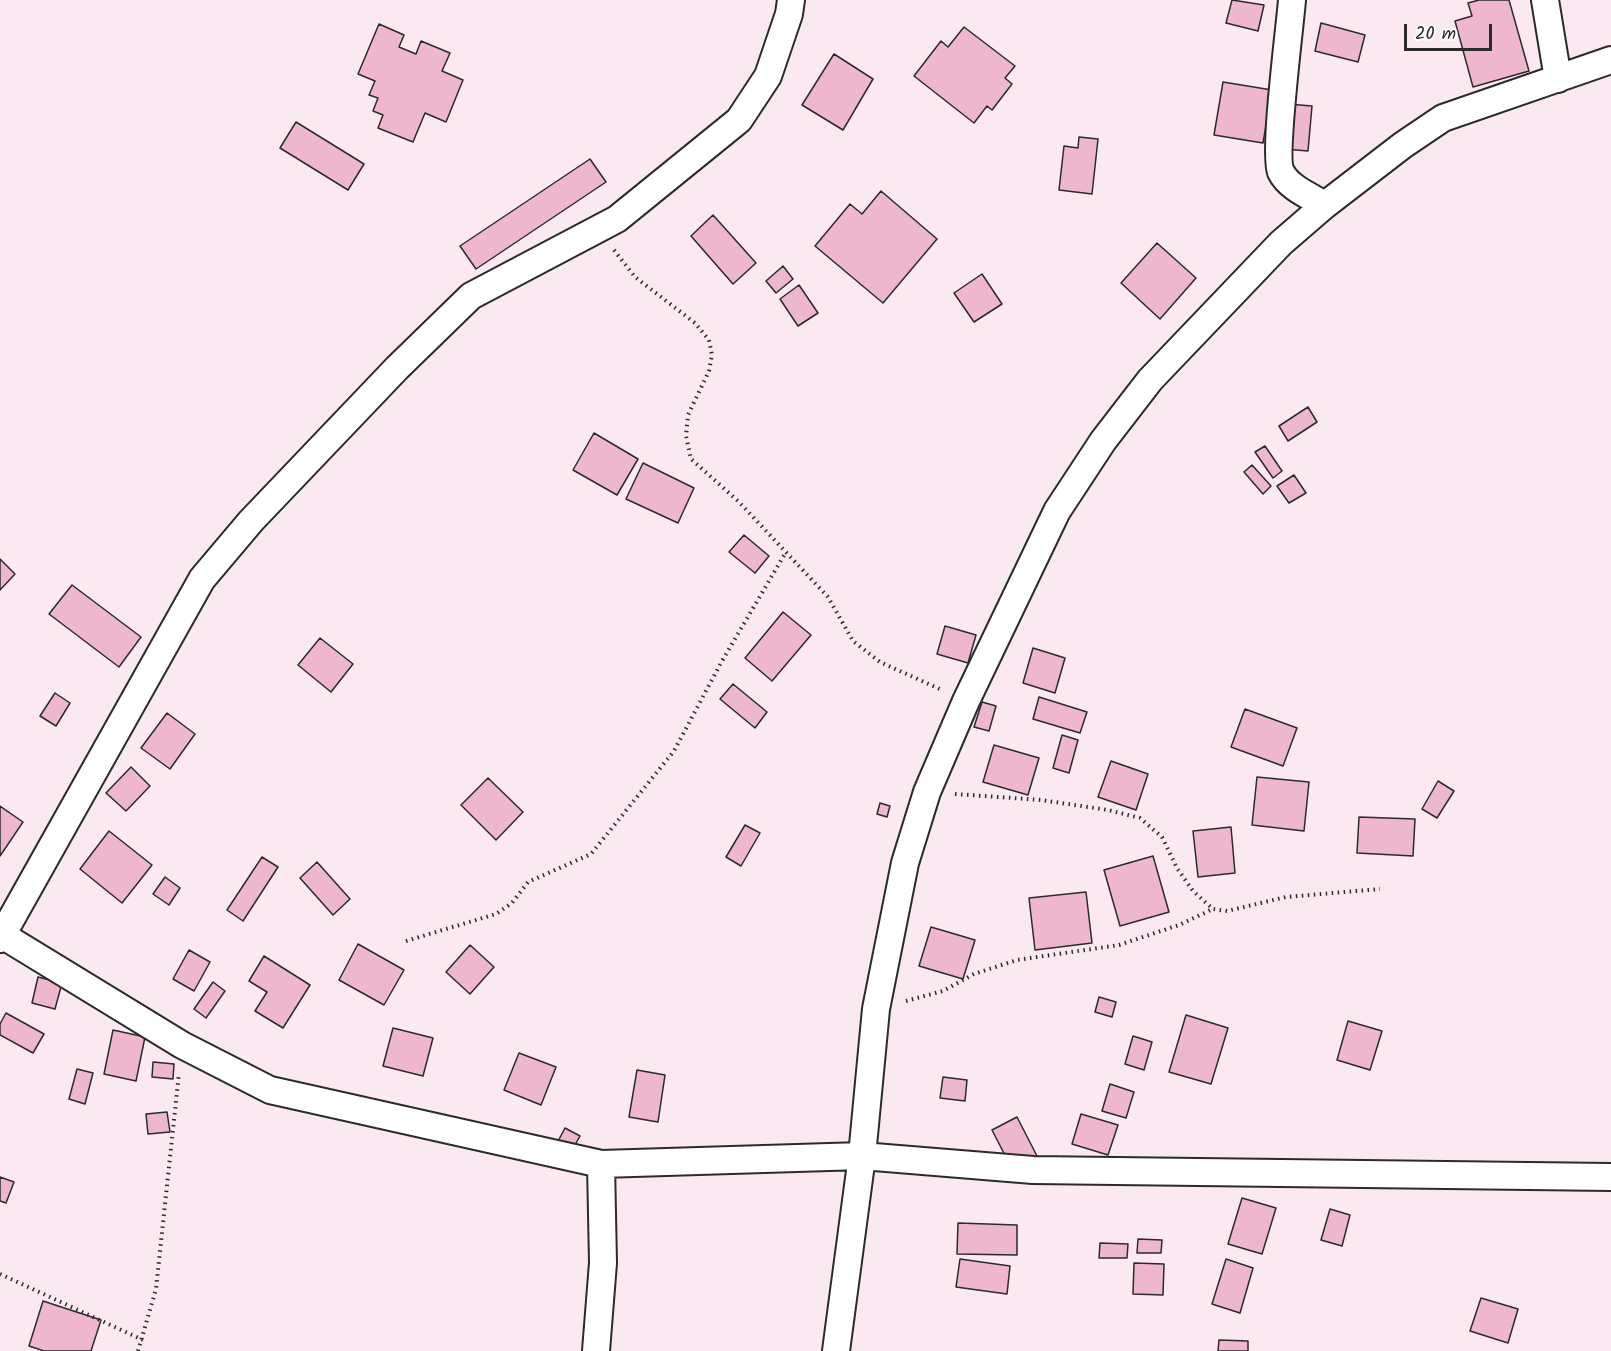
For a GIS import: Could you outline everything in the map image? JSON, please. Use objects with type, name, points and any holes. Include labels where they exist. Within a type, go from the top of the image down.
[{"type":"street","points":[[791,0],[789,14],[768,76],[739,120],[617,219],[471,296],[397,368],[259,513],[202,579],[1,937],[182,1046],[270,1090],[601,1164],[862,1156],[1033,1170],[1611,1177]]},
{"type":"street","points":[[1292,0],[1281,121],[1280,171],[1291,185],[1325,205]]},
{"type":"street","points":[[1545,0],[1558,79]]},
{"type":"street","points":[[836,1351],[862,1156],[876,1010],[905,863],[927,792],[966,701],[1057,511],[1103,441],[1150,380],[1281,243],[1325,205],[1403,145],[1443,118],[1611,60]]},
{"type":"street","points":[[596,1351],[603,1263],[601,1164]]},
{"type":"path","points":[[599,230],[635,277],[695,323],[709,340],[712,355],[709,370],[688,415],[686,436],[692,459],[740,502],[828,597],[853,641],[880,662],[966,701]]},
{"type":"path","points":[[406,941],[496,914],[512,903],[528,882],[591,854],[674,751],[722,661],[786,552]]},
{"type":"path","points":[[927,792],[1041,800],[1108,810],[1140,818],[1162,837],[1177,868],[1193,891],[1213,909]]},
{"type":"path","points":[[876,1010],[943,991],[974,974],[1017,960],[1119,945],[1179,925],[1213,909],[1227,911],[1286,897],[1380,889]]},
{"type":"path","points":[[138,1351],[156,1288],[163,1240],[182,1046]]},
{"type":"path","points":[[0,1274],[143,1340]]},
{"type":"building","points":[[1232,0],[1264,5],[1258,31],[1226,23]]},
{"type":"building","points":[[1479,0],[1509,0],[1529,71],[1473,87],[1455,21],[1472,16],[1468,3]]},
{"type":"building","points":[[1321,23],[1365,35],[1358,62],[1315,51]]},
{"type":"building","points":[[379,24],[404,35],[399,47],[416,54],[421,41],[450,53],[442,71],[463,80],[446,122],[425,113],[413,142],[378,128],[383,115],[373,111],[378,98],[369,95],[375,81],[358,74]]},
{"type":"building","points":[[964,27],[1015,66],[1005,78],[1012,84],[992,110],[987,106],[974,123],[914,76],[941,41],[948,47]]},
{"type":"building","points":[[834,54],[873,79],[843,130],[802,105]]},
{"type":"building","points":[[1223,82],[1272,90],[1263,143],[1214,135]]},
{"type":"building","points":[[1288,104],[1312,106],[1308,151],[1284,149]]},
{"type":"building","points":[[296,122],[364,164],[348,190],[280,148]]},
{"type":"building","points":[[1079,137],[1098,139],[1092,194],[1059,190],[1064,146],[1078,148]]},
{"type":"building","points":[[590,159],[606,182],[476,269],[460,246]]},
{"type":"building","points":[[881,191],[937,239],[883,303],[815,246],[850,204],[862,214]]},
{"type":"building","points":[[713,215],[756,263],[733,284],[691,236]]},
{"type":"building","points":[[1157,243],[1196,278],[1160,319],[1121,283]]},
{"type":"building","points":[[783,266],[793,279],[776,293],[766,281]]},
{"type":"building","points":[[982,274],[1002,304],[974,322],[954,293]]},
{"type":"building","points":[[799,285],[818,313],[798,326],[780,299]]},
{"type":"building","points":[[1308,407],[1317,422],[1288,441],[1279,426]]},
{"type":"building","points":[[594,433],[638,459],[617,495],[573,470]]},
{"type":"building","points":[[1265,446],[1282,471],[1273,478],[1255,452]]},
{"type":"building","points":[[643,463],[694,488],[678,523],[626,499]]},
{"type":"building","points":[[1252,465],[1271,486],[1263,494],[1244,472]]},
{"type":"building","points":[[1294,475],[1306,493],[1289,503],[1277,486]]},
{"type":"building","points":[[744,535],[769,556],[755,573],[729,552]]},
{"type":"building","points":[[0,559],[15,574],[0,590]]},
{"type":"building","points":[[72,585],[141,637],[119,667],[49,614]]},
{"type":"building","points":[[783,612],[811,635],[772,681],[745,658]]},
{"type":"building","points":[[945,626],[976,635],[968,663],[937,654]]},
{"type":"building","points":[[320,638],[353,664],[331,692],[298,665]]},
{"type":"building","points":[[1033,648],[1065,658],[1055,693],[1023,683]]},
{"type":"building","points":[[733,684],[767,712],[755,728],[720,699]]},
{"type":"building","points":[[55,693],[70,703],[56,726],[40,716]]},
{"type":"building","points":[[1039,697],[1087,712],[1080,733],[1033,719]]},
{"type":"building","points":[[982,702],[996,706],[989,731],[974,727]]},
{"type":"building","points":[[1245,709],[1297,728],[1283,766],[1231,747]]},
{"type":"building","points":[[167,713],[195,734],[170,769],[141,748]]},
{"type":"building","points":[[1062,735],[1078,740],[1069,773],[1053,768]]},
{"type":"building","points":[[994,745],[1039,758],[1028,795],[983,782]]},
{"type":"building","points":[[1111,761],[1148,774],[1136,810],[1098,797]]},
{"type":"building","points":[[131,767],[150,786],[126,811],[106,793]]},
{"type":"building","points":[[1257,777],[1309,782],[1304,831],[1252,825]]},
{"type":"building","points":[[488,778],[523,812],[496,840],[461,805]]},
{"type":"building","points":[[1438,781],[1454,791],[1437,818],[1422,809]]},
{"type":"building","points":[[880,803],[890,806],[887,817],[877,814]]},
{"type":"building","points":[[0,806],[23,822],[0,856]]},
{"type":"building","points":[[1359,817],[1415,819],[1413,856],[1357,853]]},
{"type":"building","points":[[745,825],[760,833],[741,866],[726,857]]},
{"type":"building","points":[[1231,827],[1235,873],[1198,877],[1193,831]]},
{"type":"building","points":[[109,831],[152,865],[122,903],[80,869]]},
{"type":"building","points":[[1153,856],[1169,912],[1120,926],[1104,870]]},
{"type":"building","points":[[262,857],[278,867],[243,921],[227,910]]},
{"type":"building","points":[[317,862],[350,899],[333,915],[300,878]]},
{"type":"building","points":[[165,877],[180,888],[169,905],[153,894]]},
{"type":"building","points":[[1086,892],[1092,943],[1035,950],[1029,898]]},
{"type":"building","points":[[931,927],[975,940],[963,979],[919,966]]},
{"type":"building","points":[[358,944],[404,970],[384,1005],[339,980]]},
{"type":"building","points":[[470,945],[494,967],[470,994],[446,972]]},
{"type":"building","points":[[189,950],[210,962],[194,991],[173,979]]},
{"type":"building","points":[[264,956],[310,985],[283,1028],[255,1011],[267,992],[249,981]]},
{"type":"building","points":[[38,977],[62,983],[55,1009],[32,1003]]},
{"type":"building","points":[[213,982],[225,991],[206,1018],[194,1009]]},
{"type":"building","points":[[1099,997],[1116,1002],[1112,1017],[1095,1012]]},
{"type":"building","points":[[6,1013],[44,1034],[33,1053],[0,1035],[0,1024]]},
{"type":"building","points":[[1186,1015],[1228,1028],[1211,1084],[1169,1072]]},
{"type":"building","points":[[1348,1021],[1382,1031],[1370,1070],[1337,1060]]},
{"type":"building","points":[[393,1028],[433,1038],[423,1076],[383,1066]]},
{"type":"building","points":[[113,1030],[145,1037],[136,1081],[104,1074]]},
{"type":"building","points":[[1133,1036],[1152,1042],[1144,1070],[1125,1064]]},
{"type":"building","points":[[519,1053],[556,1067],[541,1105],[504,1090]]},
{"type":"building","points":[[153,1062],[174,1064],[173,1079],[152,1077]]},
{"type":"building","points":[[77,1069],[93,1073],[85,1104],[69,1099]]},
{"type":"building","points":[[637,1070],[665,1075],[658,1122],[629,1117]]},
{"type":"building","points":[[943,1077],[967,1080],[965,1101],[940,1098]]},
{"type":"building","points":[[1110,1084],[1134,1092],[1126,1118],[1102,1111]]},
{"type":"building","points":[[167,1112],[170,1132],[148,1134],[146,1114]]},
{"type":"building","points":[[1081,1114],[1118,1125],[1108,1155],[1072,1144]]},
{"type":"building","points":[[1017,1117],[1037,1156],[1012,1169],[992,1130]]},
{"type":"building","points":[[565,1128],[580,1136],[570,1154],[556,1145]]},
{"type":"building","points":[[0,1177],[14,1182],[6,1203],[0,1201]]},
{"type":"building","points":[[1242,1198],[1276,1208],[1262,1254],[1228,1244]]},
{"type":"building","points":[[1330,1209],[1350,1215],[1342,1246],[1321,1240]]},
{"type":"building","points":[[958,1223],[1017,1225],[1017,1255],[957,1254]]},
{"type":"building","points":[[1138,1239],[1162,1240],[1161,1253],[1137,1253]]},
{"type":"building","points":[[1100,1243],[1128,1244],[1127,1258],[1099,1258]]},
{"type":"building","points":[[960,1259],[1010,1266],[1007,1294],[956,1287]]},
{"type":"building","points":[[1226,1259],[1253,1268],[1240,1313],[1212,1304]]},
{"type":"building","points":[[1134,1263],[1164,1264],[1163,1295],[1133,1294]]},
{"type":"building","points":[[1481,1298],[1518,1309],[1508,1343],[1470,1331]]},
{"type":"building","points":[[43,1301],[101,1320],[91,1351],[44,1351],[29,1346]]},
{"type":"building","points":[[1219,1340],[1248,1341],[1248,1351],[1218,1351]]}]
